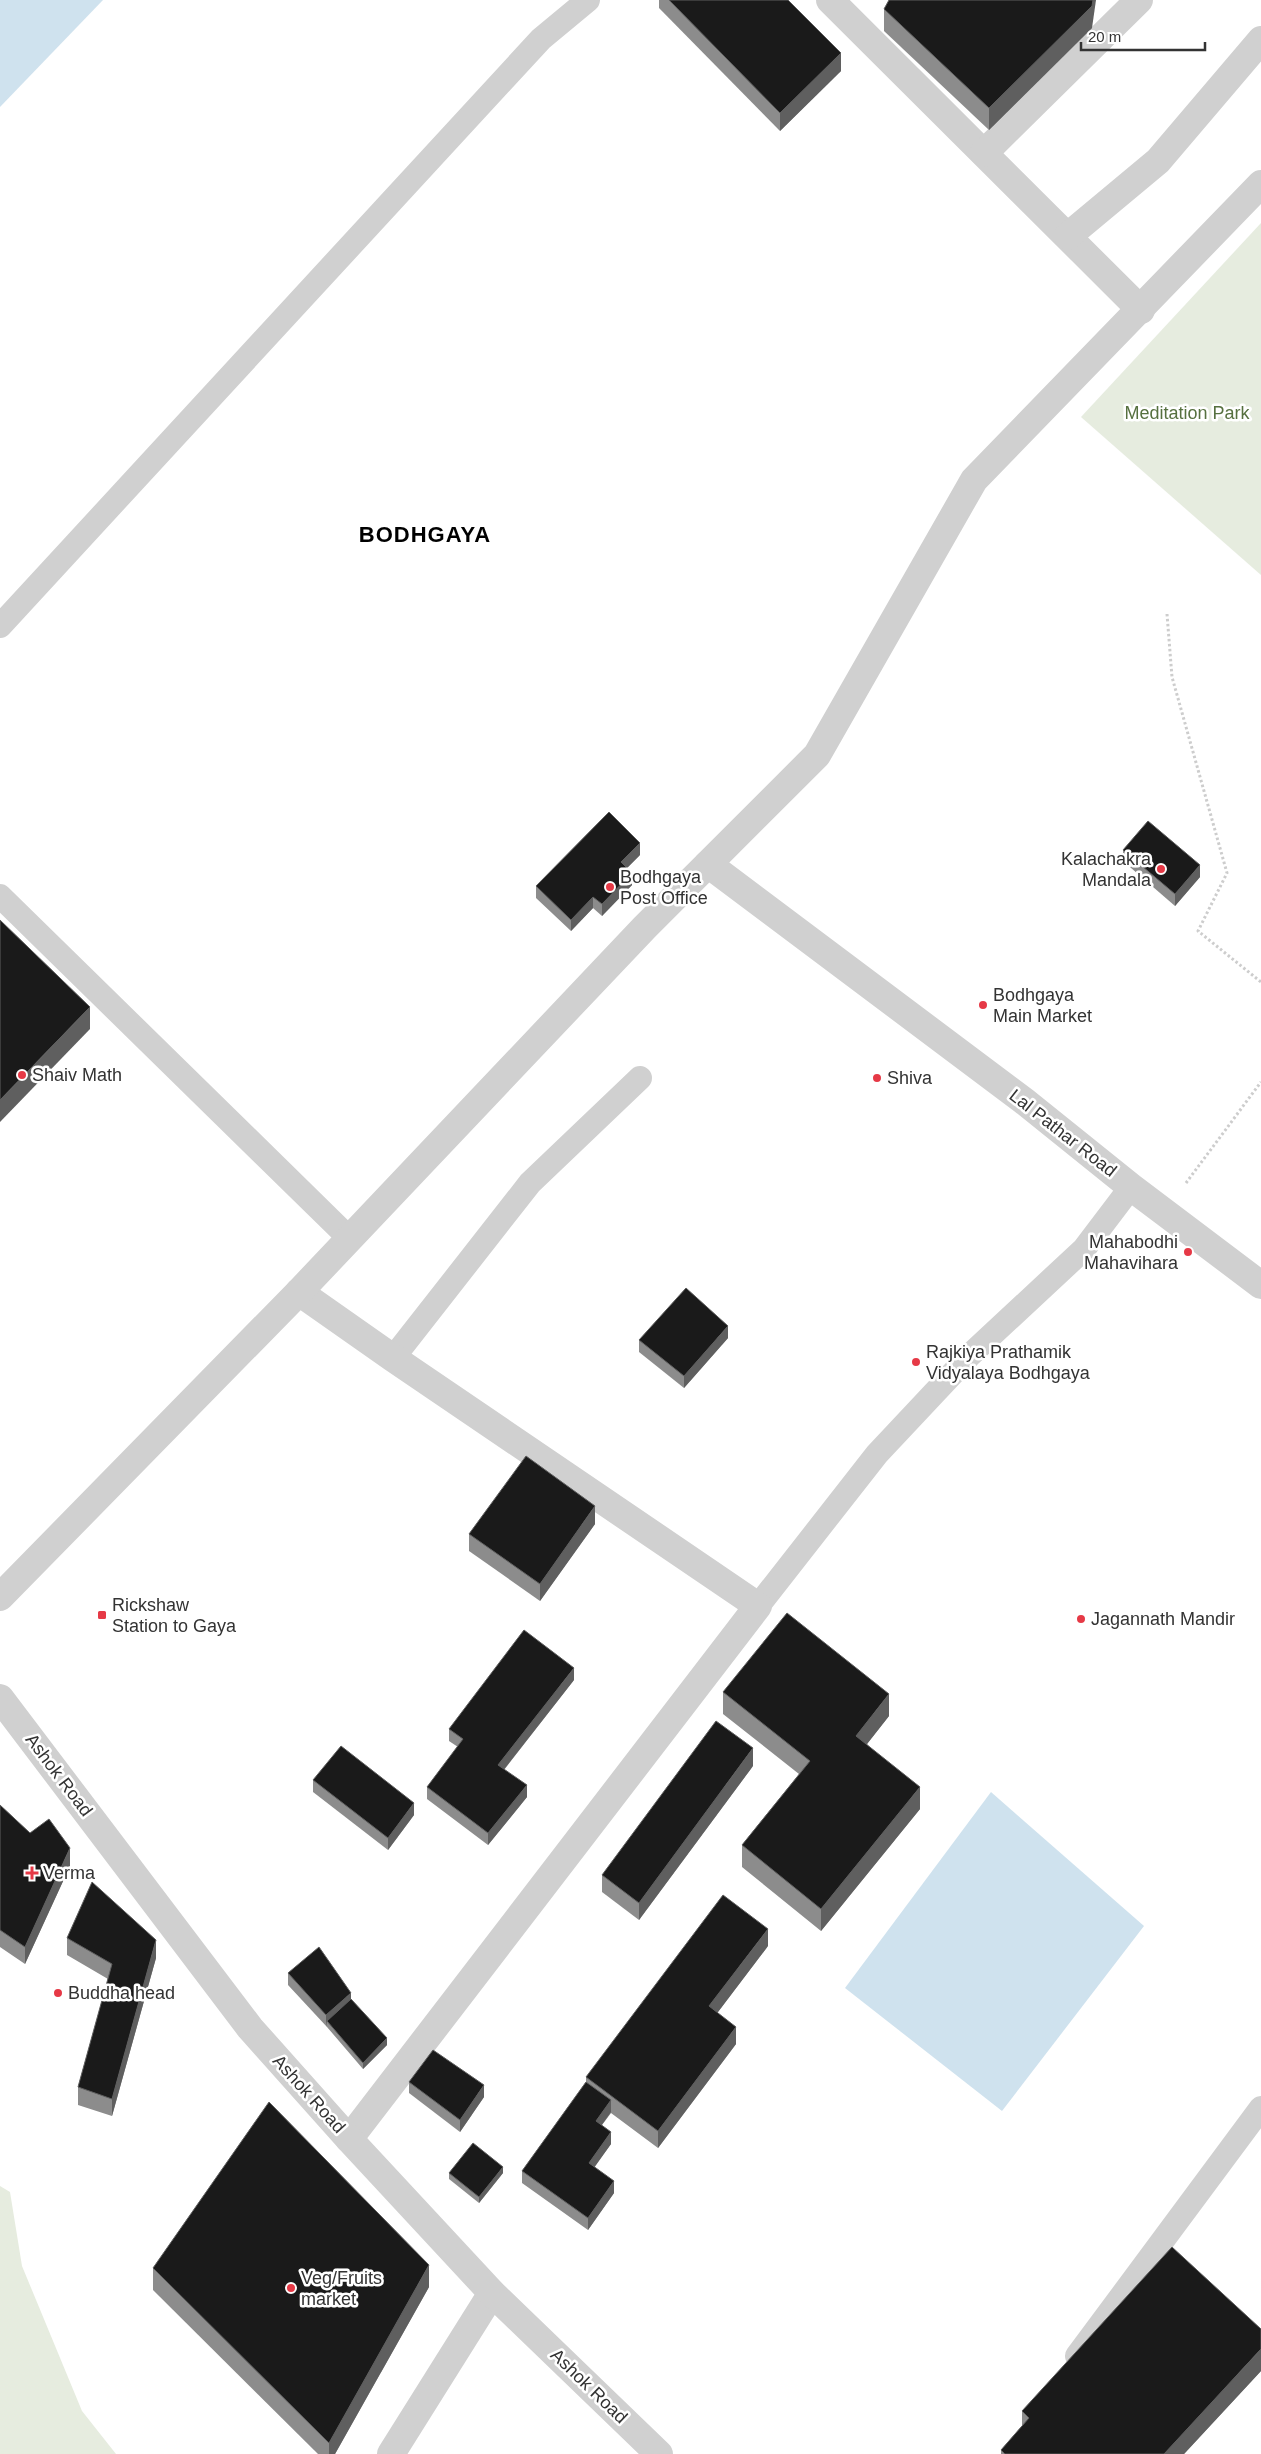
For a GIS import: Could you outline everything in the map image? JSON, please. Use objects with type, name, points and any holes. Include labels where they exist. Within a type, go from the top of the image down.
[{"type":"street","points":[[830,0],[1141,310]]},
{"type":"street","points":[[984,153],[1139,0]]},
{"type":"street","points":[[1068,236],[1158,162],[1261,40]]},
{"type":"street","points":[[0,1597],[299,1292],[348,1238],[645,927],[817,755],[974,480],[1141,310],[1261,184]]},
{"type":"street","name":"Lal Pathar Road","points":[[708,864],[1024,1101],[1164,1212],[1261,1285]]},
{"type":"street","points":[[299,1292],[758,1606],[349,2139]]},
{"type":"street","name":"Ashok Road","points":[[0,1698],[250,2028],[349,2139],[492,2292],[659,2454]]},
{"type":"street","points":[[391,2454],[492,2292]]},
{"type":"lane","points":[[0,626],[541,39],[588,0]]},
{"type":"lane","points":[[0,896],[348,1238]]},
{"type":"lane","points":[[393,1358],[530,1183],[640,1078]]},
{"type":"lane","points":[[758,1606],[877,1454],[969,1356],[1084,1249],[1131,1186]]},
{"type":"lane","points":[[1062,2377],[1261,2108]]},
{"type":"path","points":[[1167,614],[1172,677],[1227,874],[1198,931],[1261,982]]},
{"type":"path","points":[[1164,1212],[1261,1082]]},
{"type":"green space","name":"Meditation Park","points":[[1261,223],[1261,575],[1081,417]]},
{"type":"green space","points":[[0,2186],[10,2192],[22,2266],[82,2411],[116,2454],[0,2454]]},
{"type":"water","points":[[0,0],[103,0],[0,107]]},
{"type":"water","points":[[991,1792],[1144,1926],[1002,2111],[845,1988]]},
{"type":"building","points":[[669,0],[788,0],[841,53],[780,113]]},
{"type":"building","points":[[889,0],[1093,0],[1092,6],[989,108],[884,9]]},
{"type":"building","points":[[609,812],[640,843],[621,862],[632,873],[602,904],[593,897],[571,920],[536,886]]},
{"type":"building","name":"Kalachakra Mandala","points":[[1148,821],[1200,865],[1175,894],[1123,850]]},
{"type":"building","name":"Shaiv Math","points":[[0,920],[90,1007],[0,1100]]},
{"type":"building","points":[[686,1288],[728,1326],[684,1376],[639,1340]]},
{"type":"building","points":[[526,1456],[595,1506],[540,1584],[469,1534]]},
{"type":"building","points":[[787,1613],[889,1694],[856,1736],[920,1787],[821,1909],[742,1845],[810,1761],[723,1692]]},
{"type":"building","points":[[524,1630],[574,1668],[498,1765],[527,1785],[488,1833],[427,1787],[463,1739],[449,1729]]},
{"type":"building","points":[[716,1721],[753,1748],[639,1903],[602,1875]]},
{"type":"building","points":[[341,1746],[414,1803],[388,1838],[313,1780]]},
{"type":"building","points":[[0,1805],[30,1833],[49,1819],[70,1848],[25,1947],[0,1930]]},
{"type":"building","points":[[92,1882],[156,1940],[112,2099],[78,2087],[112,1964],[67,1938]]},
{"type":"building","points":[[723,1895],[768,1929],[709,2006],[736,2027],[658,2131],[586,2077]]},
{"type":"building","points":[[319,1947],[351,1993],[326,2015],[288,1973]]},
{"type":"building","points":[[351,1999],[387,2038],[363,2063],[327,2021]]},
{"type":"building","points":[[433,2050],[484,2085],[460,2120],[409,2082]]},
{"type":"building","points":[[586,2082],[611,2100],[596,2121],[611,2132],[589,2163],[614,2181],[588,2218],[522,2171]]},
{"type":"building","name":"Veg/Fruits market","points":[[269,2102],[429,2265],[329,2443],[153,2268]]},
{"type":"building","points":[[473,2143],[503,2167],[479,2197],[449,2173]]},
{"type":"building","points":[[1172,2247],[1261,2329],[1261,2349],[1164,2454],[1005,2454],[1001,2450],[1029,2418],[1022,2411]]},
{"type":"place","name":"Kalachakra Mandala","points":[[1161,869]]},
{"type":"place","name":"Bodhgaya Post Office","points":[[610,887]]},
{"type":"place","name":"Bodhgaya Main Market","points":[[983,1005]]},
{"type":"place","name":"Shaiv Math","points":[[22,1075]]},
{"type":"place","name":"Shiva","points":[[877,1078]]},
{"type":"place","name":"Mahabodhi Mahavihara","points":[[1188,1252]]},
{"type":"place","name":"Rajkiya Prathamik Vidyalaya Bodhgaya","points":[[916,1362]]},
{"type":"place","name":"Rickshaw Station to Gaya","points":[[102,1615]]},
{"type":"place","name":"Jagannath Mandir","points":[[1081,1619]]},
{"type":"place","name":"Verma","points":[[32,1873]]},
{"type":"place","name":"Buddha head","points":[[58,1993]]},
{"type":"place","name":"Veg/Fruits market","points":[[291,2288]]},
{"type":"district","name":"BODHGAYA","points":[[425,534]]}]
